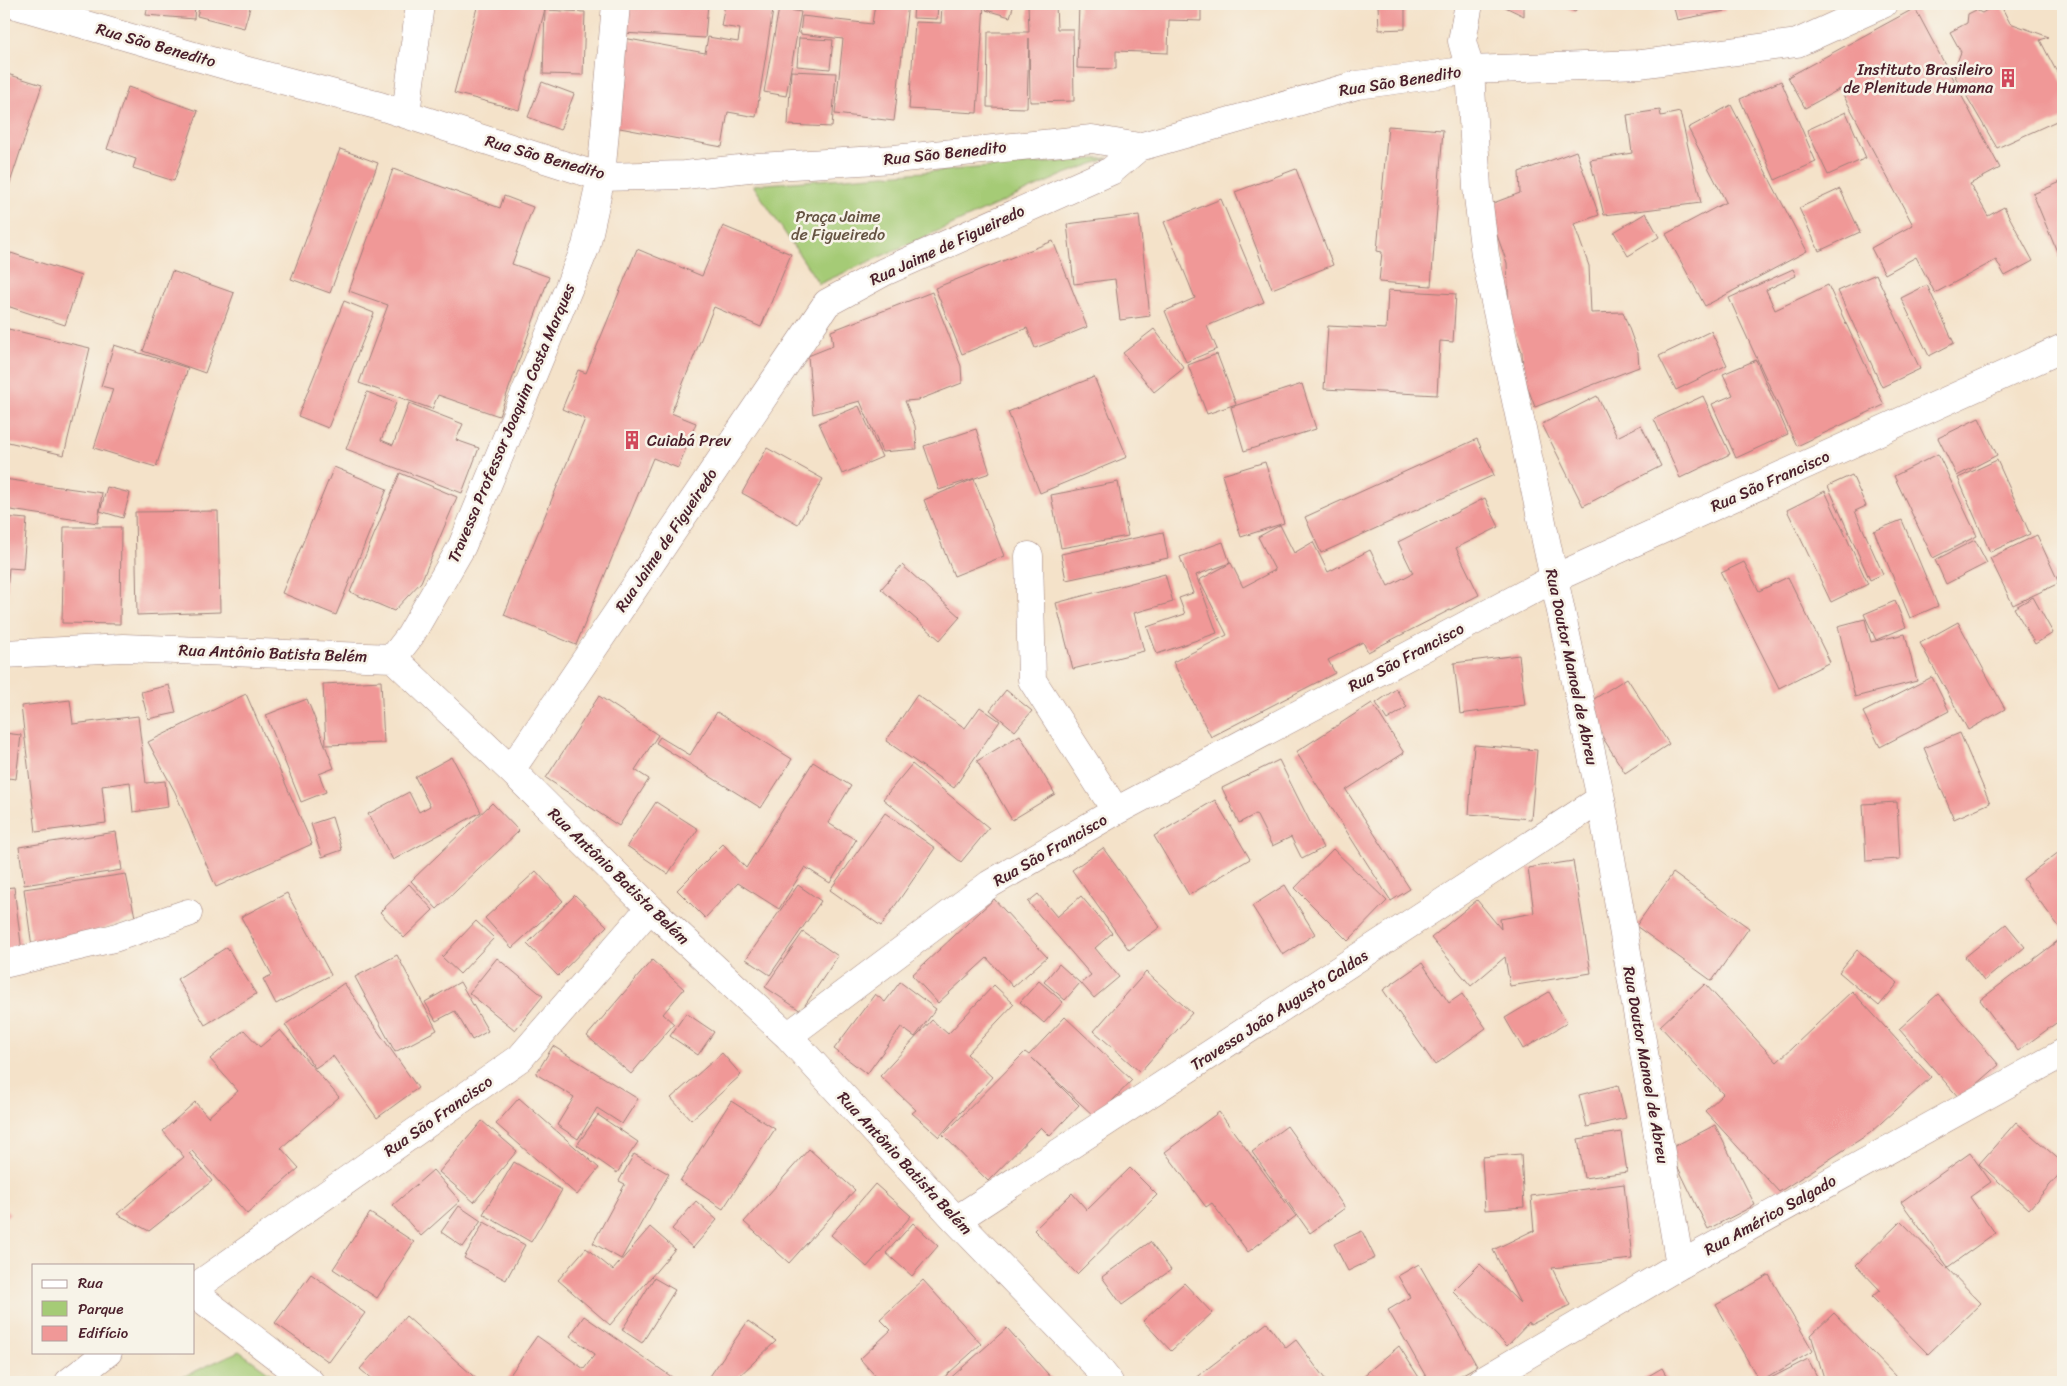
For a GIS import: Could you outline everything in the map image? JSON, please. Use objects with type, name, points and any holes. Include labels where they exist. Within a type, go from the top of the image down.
[{"type":"street","name":"Rua São Benedito","points":[[13,4],[75,13],[406,114],[601,177],[685,175],[758,167],[894,159],[1092,139],[1139,147],[1357,85],[1470,70],[1641,64],[1797,43],[1866,7]]},
{"type":"street","points":[[406,114],[420,4]]},
{"type":"street","name":"Travessa Professor Joaquim Costa Marques","points":[[393,658],[410,636],[462,546],[586,246],[601,177],[616,4]]},
{"type":"street","name":"Rua Doutor Manoel de Abreu","points":[[1469,4],[1462,41],[1470,70],[1477,188],[1484,255],[1601,799],[1680,1265]]},
{"type":"street","name":"Rua Jaime de Figueiredo","points":[[511,770],[827,303],[884,272],[1111,171],[1139,147]]},
{"type":"street","name":"Rua São Francisco","points":[[788,1036],[990,884],[1116,811],[1553,579],[2063,348]]},
{"type":"street","points":[[1029,556],[1032,680],[1116,811]]},
{"type":"street","name":"Rua Antônio Batista Belém","points":[[4,654],[123,648],[393,658],[511,770],[650,908],[788,1036],[956,1220],[1094,1363],[1109,1382]]},
{"type":"street","name":"Travessa João Augusto Caldas","points":[[956,1220],[1601,799]]},
{"type":"street","name":"Rua São Francisco","points":[[195,1287],[520,1058],[650,908]]},
{"type":"street","points":[[4,964],[114,938],[188,913]]},
{"type":"street","name":"Rua Américo Salgado","points":[[1480,1382],[1680,1265],[2063,1054]]},
{"type":"street","points":[[195,1294],[310,1382]]},
{"type":"street","points":[[68,1382],[105,1354]]},
{"type":"green space","name":"Praça Jaime de Figueiredo","points":[[1109,158],[1065,174],[819,284],[753,185]]},
{"type":"green space","points":[[239,1351],[282,1382],[172,1382]]},
{"type":"building","points":[[148,4],[195,4],[194,19],[146,15]]},
{"type":"building","points":[[200,4],[251,4],[244,28],[197,16]]},
{"type":"building","points":[[478,4],[546,5],[519,110],[454,93]]},
{"type":"building","points":[[625,4],[708,4],[705,38],[623,33]]},
{"type":"building","points":[[725,4],[774,4],[756,117],[728,112],[722,147],[609,126],[618,37],[705,53],[708,37],[738,42],[740,29],[721,26]]},
{"type":"building","points":[[875,4],[908,4],[894,121],[835,114],[843,39],[800,34],[802,16],[872,24]]},
{"type":"building","points":[[914,4],[938,4],[937,19],[913,18]]},
{"type":"building","points":[[942,4],[984,4],[977,113],[909,109],[915,22],[941,23]]},
{"type":"building","points":[[988,4],[1014,4],[1010,17],[986,10]]},
{"type":"building","points":[[1028,4],[1056,4],[1057,29],[1073,29],[1074,101],[1030,102],[1029,38],[1027,108],[987,107],[988,32],[1029,32]]},
{"type":"building","points":[[1079,4],[1201,4],[1201,21],[1169,20],[1168,53],[1116,51],[1116,69],[1077,68]]},
{"type":"building","points":[[1378,4],[1405,4],[1405,29],[1379,30]]},
{"type":"building","points":[[1499,4],[1524,4],[1524,16]]},
{"type":"building","points":[[1559,4],[1580,4],[1575,12]]},
{"type":"building","points":[[1673,4],[1723,4],[1725,11],[1677,20]]},
{"type":"building","name":"Instituto Brasileiro de Plenitude Humana","points":[[2000,4],[2010,23],[2049,37],[2040,40],[2063,84],[2063,118],[1997,148],[1953,73],[1961,52],[1950,32],[1967,23],[1968,14],[1976,10],[1982,13]]},
{"type":"building","points":[[779,8],[801,12],[786,96],[764,92]]},
{"type":"building","points":[[1915,8],[2000,168],[1970,184],[1988,216],[2004,207],[2033,261],[2005,276],[1996,260],[1935,293],[1916,257],[1885,274],[1871,248],[1913,225],[1840,89],[1805,108],[1788,77]]},
{"type":"building","points":[[545,10],[585,12],[583,75],[543,74]]},
{"type":"building","points":[[799,38],[833,40],[830,69],[797,66]]},
{"type":"building","points":[[791,71],[836,73],[832,127],[788,125]]},
{"type":"building","points":[[4,73],[42,85],[4,201]]},
{"type":"building","points":[[1781,81],[1816,162],[1775,180],[1740,99]]},
{"type":"building","points":[[542,82],[574,94],[560,130],[528,117]]},
{"type":"building","points":[[128,87],[198,111],[174,181],[133,168],[136,159],[107,149]]},
{"type":"building","points":[[1731,105],[1807,251],[1705,306],[1666,234],[1726,202],[1688,128]]},
{"type":"building","points":[[1660,110],[1661,116],[1680,112],[1701,203],[1604,215],[1590,160],[1632,153],[1627,115]]},
{"type":"building","points":[[1846,112],[1866,158],[1828,175],[1807,130]]},
{"type":"building","points":[[1388,126],[1443,130],[1431,286],[1379,282],[1382,252],[1377,251]]},
{"type":"building","points":[[340,149],[378,163],[330,293],[291,279]]},
{"type":"building","points":[[1576,151],[1599,215],[1574,224],[1589,266],[1591,313],[1623,312],[1638,353],[1639,367],[1535,407],[1523,375],[1522,352],[1509,317],[1507,263],[1489,213],[1488,205],[1520,193],[1519,172]]},
{"type":"building","points":[[393,169],[500,208],[504,196],[533,207],[512,264],[549,277],[499,416],[438,395],[432,409],[359,383],[388,305],[349,291]]},
{"type":"building","points":[[1296,169],[1333,265],[1272,289],[1235,192]]},
{"type":"building","points":[[2063,181],[2063,266],[2033,194]]},
{"type":"building","points":[[1840,189],[1860,232],[1819,251],[1799,208]]},
{"type":"building","points":[[1221,199],[1264,302],[1207,326],[1217,349],[1186,362],[1165,311],[1195,298],[1164,222]]},
{"type":"building","points":[[4,201],[7,201],[5,218],[4,218]]},
{"type":"building","points":[[1646,213],[1659,237],[1628,256],[1614,232]]},
{"type":"building","points":[[1139,215],[1150,316],[1120,320],[1115,279],[1074,284],[1067,224]]},
{"type":"building","name":"Cuiabá Prev","points":[[723,226],[791,254],[761,327],[714,307],[671,413],[696,423],[678,468],[653,458],[576,645],[504,615],[585,419],[562,409],[578,370],[586,373],[637,249],[702,276]]},
{"type":"building","points":[[1053,241],[1087,327],[1035,348],[1027,328],[962,354],[935,288]]},
{"type":"building","points":[[11,253],[81,276],[65,325],[4,305],[4,273]]},
{"type":"building","points":[[1793,269],[1796,276],[1766,290],[1775,310],[1828,285],[1884,405],[1797,446],[1729,298]]},
{"type":"building","points":[[172,271],[234,293],[205,373],[143,351]]},
{"type":"building","points":[[1876,274],[1920,369],[1882,387],[1838,291]]},
{"type":"building","points":[[1927,285],[1954,343],[1929,356],[1901,298]]},
{"type":"building","points":[[1388,290],[1456,294],[1453,342],[1440,341],[1437,395],[1324,389],[1328,326],[1386,329]]},
{"type":"building","points":[[932,292],[961,366],[962,383],[918,400],[905,401],[915,426],[917,449],[882,452],[860,401],[813,414],[808,356],[833,346],[831,331]]},
{"type":"building","points":[[344,301],[374,313],[328,428],[298,416]]},
{"type":"building","points":[[4,328],[90,348],[64,455],[4,441]]},
{"type":"building","points":[[1154,329],[1184,368],[1154,392],[1123,353]]},
{"type":"building","points":[[1711,331],[1727,365],[1676,390],[1659,356]]},
{"type":"building","points":[[114,345],[188,368],[156,467],[94,448],[113,389],[101,386]]},
{"type":"building","points":[[1217,354],[1236,404],[1207,414],[1188,365]]},
{"type":"building","points":[[1756,360],[1788,434],[1736,458],[1712,404],[1733,395],[1723,374]]},
{"type":"building","points":[[1094,377],[1127,457],[1040,493],[1008,412]]},
{"type":"building","points":[[1302,384],[1316,429],[1244,451],[1231,407]]},
{"type":"building","points":[[367,392],[396,403],[381,440],[393,445],[409,403],[463,424],[456,440],[479,448],[462,493],[346,449]]},
{"type":"building","points":[[1597,396],[1617,437],[1641,425],[1661,466],[1583,506],[1542,424]]},
{"type":"building","points":[[1703,396],[1730,454],[1680,478],[1654,419]]},
{"type":"building","points":[[859,406],[882,457],[842,474],[819,423]]},
{"type":"building","points":[[1979,418],[1997,455],[1957,476],[1938,438]]},
{"type":"building","points":[[976,429],[990,473],[939,490],[924,446]]},
{"type":"building","points":[[1477,439],[1494,475],[1321,553],[1305,517]]},
{"type":"building","points":[[767,448],[823,479],[798,524],[742,493]]},
{"type":"building","points":[[1938,454],[1977,536],[1933,558],[1894,476]]},
{"type":"building","points":[[1997,460],[2030,534],[1990,552],[1958,478]]},
{"type":"building","points":[[1265,462],[1284,523],[1241,537],[1222,475]]},
{"type":"building","points":[[334,467],[387,489],[336,615],[282,593]]},
{"type":"building","points":[[400,473],[457,497],[421,582],[394,611],[350,592]]},
{"type":"building","points":[[1852,475],[1866,506],[1855,511],[1883,574],[1870,580],[1828,486]]},
{"type":"building","points":[[4,479],[102,493],[98,523],[4,509]]},
{"type":"building","points":[[974,479],[1004,556],[954,576],[924,500]]},
{"type":"building","points":[[1118,482],[1128,536],[1061,548],[1051,495]]},
{"type":"building","points":[[107,487],[130,493],[123,518],[100,511]]},
{"type":"building","points":[[1825,491],[1868,584],[1831,602],[1787,510]]},
{"type":"building","points":[[1485,498],[1499,527],[1456,548],[1479,595],[1368,652],[1363,642],[1328,660],[1335,673],[1211,737],[1173,662],[1227,635],[1199,580],[1231,563],[1243,587],[1275,570],[1258,537],[1280,525],[1294,553],[1313,542],[1328,572],[1370,550],[1388,586],[1413,573],[1398,542]]},
{"type":"building","points":[[218,511],[220,612],[137,615],[135,512]]},
{"type":"building","points":[[4,517],[27,519],[23,569],[9,568],[5,616]]},
{"type":"building","points":[[1902,520],[1938,606],[1910,618],[1874,531]]},
{"type":"building","points":[[64,527],[121,527],[120,624],[62,623]]},
{"type":"building","points":[[1163,532],[1168,558],[1066,580],[1061,554]]},
{"type":"building","points":[[2037,535],[2059,583],[2013,605],[1990,558]]},
{"type":"building","points":[[1975,540],[1987,563],[1946,584],[1935,560]]},
{"type":"building","points":[[1223,542],[1230,563],[1196,575],[1217,633],[1157,654],[1147,627],[1185,614],[1179,598],[1193,593],[1180,557]]},
{"type":"building","points":[[1744,562],[1759,591],[1788,577],[1830,662],[1779,688],[1721,573]]},
{"type":"building","points":[[902,565],[960,617],[940,640],[881,589]]},
{"type":"building","points":[[1165,574],[1173,602],[1134,613],[1144,651],[1073,669],[1056,603]]},
{"type":"building","points":[[2033,597],[2053,633],[2035,644],[2014,608]]},
{"type":"building","points":[[1895,601],[1906,627],[1876,640],[1864,614]]},
{"type":"building","points":[[1865,619],[1871,642],[1905,634],[1917,681],[1855,697],[1838,626]]},
{"type":"building","points":[[1958,622],[2005,709],[1968,730],[1920,643]]},
{"type":"building","points":[[1519,655],[1525,705],[1460,714],[1454,663]]},
{"type":"building","points":[[1932,677],[1949,711],[1880,747],[1863,712]]},
{"type":"building","points":[[1627,678],[1669,744],[1625,773],[1583,706]]},
{"type":"building","points":[[381,681],[384,743],[326,745],[323,684]]},
{"type":"building","points":[[169,685],[176,713],[148,719],[141,692]]},
{"type":"building","points":[[1396,689],[1407,707],[1387,720],[1376,703]]},
{"type":"building","points":[[1006,690],[1032,711],[1015,731],[990,710]]},
{"type":"building","points":[[246,694],[312,844],[216,887],[175,792],[148,742]]},
{"type":"building","points":[[917,695],[965,728],[980,707],[1000,721],[954,788],[886,741]]},
{"type":"building","points":[[599,696],[658,735],[635,770],[649,779],[619,826],[546,778]]},
{"type":"building","points":[[307,699],[334,768],[319,774],[326,792],[301,802],[266,715]]},
{"type":"building","points":[[70,700],[73,724],[138,716],[146,783],[165,781],[168,807],[133,812],[130,782],[102,786],[106,823],[36,832],[21,706]]},
{"type":"building","points":[[1372,703],[1404,753],[1346,790],[1410,889],[1391,901],[1296,752]]},
{"type":"building","points":[[717,712],[792,759],[761,808],[656,743],[660,737],[690,755]]},
{"type":"building","points":[[4,733],[21,735],[16,779],[8,778],[5,799]]},
{"type":"building","points":[[1960,733],[1990,803],[1954,819],[1924,748]]},
{"type":"building","points":[[1020,735],[1055,794],[1012,820],[977,761]]},
{"type":"building","points":[[1474,745],[1537,750],[1531,819],[1469,814]]},
{"type":"building","points":[[452,757],[481,812],[393,860],[368,814],[409,792],[419,812],[430,806],[415,777]]},
{"type":"building","points":[[1279,760],[1323,848],[1302,859],[1291,837],[1272,846],[1256,814],[1239,823],[1222,788]]},
{"type":"building","points":[[813,762],[851,786],[828,823],[856,840],[830,883],[805,867],[779,909],[738,883],[705,918],[677,890],[723,844],[746,868]]},
{"type":"building","points":[[912,764],[989,828],[961,862],[883,799]]},
{"type":"building","points":[[1215,800],[1250,859],[1189,895],[1154,836]]},
{"type":"building","points":[[656,802],[698,829],[668,874],[627,846]]},
{"type":"building","points":[[1897,802],[1900,859],[1866,861],[1863,804]]},
{"type":"building","points":[[492,803],[519,831],[437,909],[411,881]]},
{"type":"building","points":[[885,813],[935,848],[881,926],[830,890]]},
{"type":"building","points":[[332,817],[342,850],[322,857],[311,824]]},
{"type":"building","points":[[116,832],[122,870],[24,885],[19,847]]},
{"type":"building","points":[[1103,848],[1160,927],[1129,950],[1072,870]]},
{"type":"building","points":[[1333,849],[1387,901],[1348,941],[1295,888]]},
{"type":"building","points":[[2063,849],[2063,932],[2023,879]]},
{"type":"building","points":[[1573,861],[1591,973],[1510,986],[1505,957],[1471,986],[1431,938],[1477,900],[1501,929],[1500,919],[1534,913],[1528,868]]},
{"type":"building","points":[[536,871],[563,901],[512,948],[485,918]]},
{"type":"building","points":[[1673,873],[1749,928],[1712,981],[1636,926]]},
{"type":"building","points":[[126,874],[135,917],[33,954],[24,889]]},
{"type":"building","points":[[409,884],[433,910],[404,938],[380,912]]},
{"type":"building","points":[[798,885],[821,901],[770,975],[746,959]]},
{"type":"building","points":[[1285,885],[1315,934],[1283,955],[1252,906]]},
{"type":"building","points":[[14,887],[22,952],[4,957],[4,888]]},
{"type":"building","points":[[287,893],[331,975],[276,1004],[263,979],[272,975],[241,917]]},
{"type":"building","points":[[1038,894],[1057,917],[1081,896],[1112,933],[1095,948],[1119,977],[1094,998],[1081,983],[1091,975],[1028,902]]},
{"type":"building","points":[[575,895],[607,926],[558,976],[527,944]]},
{"type":"building","points":[[994,899],[1047,957],[1013,987],[987,958],[938,1003],[912,975]]},
{"type":"building","points":[[476,921],[494,938],[460,974],[442,957]]},
{"type":"building","points":[[2006,924],[2025,947],[1984,981],[1965,957]]},
{"type":"building","points":[[803,932],[838,956],[801,1011],[765,987]]},
{"type":"building","points":[[2063,937],[2063,1018],[2018,1051],[1980,1000]]},
{"type":"building","points":[[227,947],[256,994],[205,1025],[177,979]]},
{"type":"building","points":[[1857,950],[1898,983],[1879,1006],[1839,972]]},
{"type":"building","points":[[397,955],[437,1030],[395,1052],[355,977]]},
{"type":"building","points":[[497,958],[543,996],[515,1030],[469,993]]},
{"type":"building","points":[[652,960],[684,989],[663,1014],[674,1024],[631,1074],[587,1036]]},
{"type":"building","points":[[1422,963],[1449,1003],[1462,994],[1486,1028],[1435,1065],[1383,990]]},
{"type":"building","points":[[1059,964],[1080,983],[1065,1000],[1044,982]]},
{"type":"building","points":[[1146,972],[1192,1013],[1140,1072],[1094,1031]]},
{"type":"building","points":[[1039,981],[1063,1002],[1044,1023],[1020,1002]]},
{"type":"building","points":[[460,982],[488,1031],[472,1040],[455,1011],[436,1021],[425,1002]]},
{"type":"building","points":[[900,982],[936,1009],[915,1037],[901,1027],[867,1074],[834,1049],[875,994],[885,1002]]},
{"type":"building","points":[[344,983],[418,1088],[377,1118],[333,1056],[315,1068],[285,1025]]},
{"type":"building","points":[[1705,984],[1777,1062],[1852,991],[1931,1077],[1870,1133],[1779,1192],[1705,1111],[1723,1094],[1660,1026]]},
{"type":"building","points":[[994,985],[1014,1004],[967,1054],[992,1077],[939,1137],[912,1113],[916,1110],[880,1076],[932,1020],[948,1034]]},
{"type":"building","points":[[1549,992],[1567,1023],[1523,1049],[1505,1018]]},
{"type":"building","points":[[1938,994],[1999,1065],[1960,1099],[1899,1029]]},
{"type":"building","points":[[686,1013],[714,1032],[698,1055],[670,1036]]},
{"type":"building","points":[[1065,1017],[1132,1080],[1096,1118],[1032,1058],[1079,1105],[1050,1136],[1041,1127],[988,1181],[943,1135],[1025,1052],[1029,1055]]},
{"type":"building","points":[[244,1030],[260,1047],[280,1030],[339,1097],[281,1148],[299,1168],[247,1214],[192,1151],[189,1153],[212,1181],[149,1231],[117,1214],[184,1157],[163,1131],[195,1102],[208,1117],[238,1091],[210,1059]]},
{"type":"building","points":[[553,1046],[638,1099],[622,1124],[597,1108],[578,1139],[557,1125],[574,1097],[536,1074]]},
{"type":"building","points":[[722,1053],[741,1075],[691,1120],[671,1098]]},
{"type":"building","points":[[1618,1085],[1626,1118],[1587,1127],[1579,1095]]},
{"type":"building","points":[[519,1098],[599,1168],[577,1195],[496,1124]]},
{"type":"building","points":[[731,1101],[775,1129],[723,1209],[680,1181]]},
{"type":"building","points":[[1219,1112],[1296,1216],[1248,1252],[1212,1203],[1206,1207],[1165,1152]]},
{"type":"building","points":[[598,1115],[638,1142],[617,1173],[577,1145]]},
{"type":"building","points":[[482,1121],[517,1151],[474,1202],[439,1172]]},
{"type":"building","points":[[2016,1122],[2063,1163],[2063,1170],[2029,1209],[1979,1164]]},
{"type":"building","points":[[1715,1125],[1755,1205],[1708,1229],[1669,1149]]},
{"type":"building","points":[[1287,1126],[1345,1208],[1310,1233],[1252,1152]]},
{"type":"building","points":[[1621,1132],[1627,1172],[1584,1178],[1578,1139]]},
{"type":"building","points":[[809,1149],[855,1190],[789,1263],[744,1222]]},
{"type":"building","points":[[1970,1153],[1991,1182],[1970,1197],[1995,1233],[1948,1267],[1901,1202]]},
{"type":"building","points":[[634,1154],[669,1174],[621,1259],[593,1243],[625,1184],[619,1181]]},
{"type":"building","points":[[1521,1154],[1524,1207],[1485,1210],[1482,1157]]},
{"type":"building","points":[[514,1162],[562,1190],[531,1242],[483,1214]]},
{"type":"building","points":[[1130,1168],[1157,1195],[1077,1274],[1034,1230],[1072,1193],[1087,1210]]},
{"type":"building","points":[[433,1170],[460,1201],[421,1236],[393,1205]]},
{"type":"building","points":[[875,1184],[911,1216],[867,1267],[831,1235]]},
{"type":"building","points":[[1624,1184],[1632,1259],[1552,1268],[1570,1305],[1530,1325],[1529,1323],[1507,1346],[1453,1291],[1480,1264],[1520,1303],[1493,1250],[1534,1230],[1531,1196]]},
{"type":"building","points":[[696,1201],[717,1220],[693,1248],[672,1229]]},
{"type":"building","points":[[459,1206],[481,1221],[463,1247],[441,1232]]},
{"type":"building","points":[[4,1208],[10,1214],[4,1218]]},
{"type":"building","points":[[370,1213],[414,1242],[377,1298],[333,1269]]},
{"type":"building","points":[[1901,1221],[1981,1303],[1928,1354],[1872,1297],[1880,1290],[1856,1265]]},
{"type":"building","points":[[484,1222],[525,1245],[506,1280],[464,1258]]},
{"type":"building","points":[[913,1223],[938,1246],[912,1276],[886,1253]]},
{"type":"building","points":[[650,1227],[675,1249],[610,1325],[558,1280],[586,1248],[613,1270]]},
{"type":"building","points":[[1362,1231],[1375,1258],[1348,1271],[1334,1244]]},
{"type":"building","points":[[1150,1242],[1171,1270],[1122,1305],[1102,1277]]},
{"type":"building","points":[[1419,1264],[1477,1366],[1449,1382],[1429,1382],[1388,1310],[1410,1297],[1398,1276]]},
{"type":"building","points":[[311,1274],[365,1313],[329,1362],[275,1323]]},
{"type":"building","points":[[1769,1275],[1813,1351],[1760,1382],[1716,1305]]},
{"type":"building","points":[[654,1278],[675,1290],[642,1343],[622,1330]]},
{"type":"building","points":[[923,1280],[981,1344],[939,1382],[881,1382],[860,1359],[891,1330],[880,1319]]},
{"type":"building","points":[[1184,1283],[1212,1313],[1171,1351],[1143,1321]]},
{"type":"building","points":[[1834,1313],[1901,1382],[1828,1382],[1824,1378],[1811,1335]]},
{"type":"building","points":[[406,1316],[480,1382],[375,1382],[360,1369]]},
{"type":"building","points":[[584,1316],[679,1382],[505,1382],[537,1336],[584,1369],[595,1354],[570,1336]]},
{"type":"building","points":[[748,1321],[776,1341],[733,1382],[706,1382]]},
{"type":"building","points":[[1267,1323],[1286,1348],[1296,1340],[1325,1379],[1321,1382],[1190,1382]]},
{"type":"building","points":[[1007,1328],[1055,1382],[946,1382]]},
{"type":"building","points":[[1399,1346],[1422,1382],[1356,1382]]},
{"type":"building","points":[[1808,1359],[1820,1382],[1763,1382]]},
{"type":"building","points":[[1662,1368],[1670,1382],[1638,1382]]},
{"type":"place","name":"Instituto Brasileiro de Plenitude Humana","points":[[2008,78]]},
{"type":"place","name":"Cuiabá Prev","points":[[632,440]]}]
